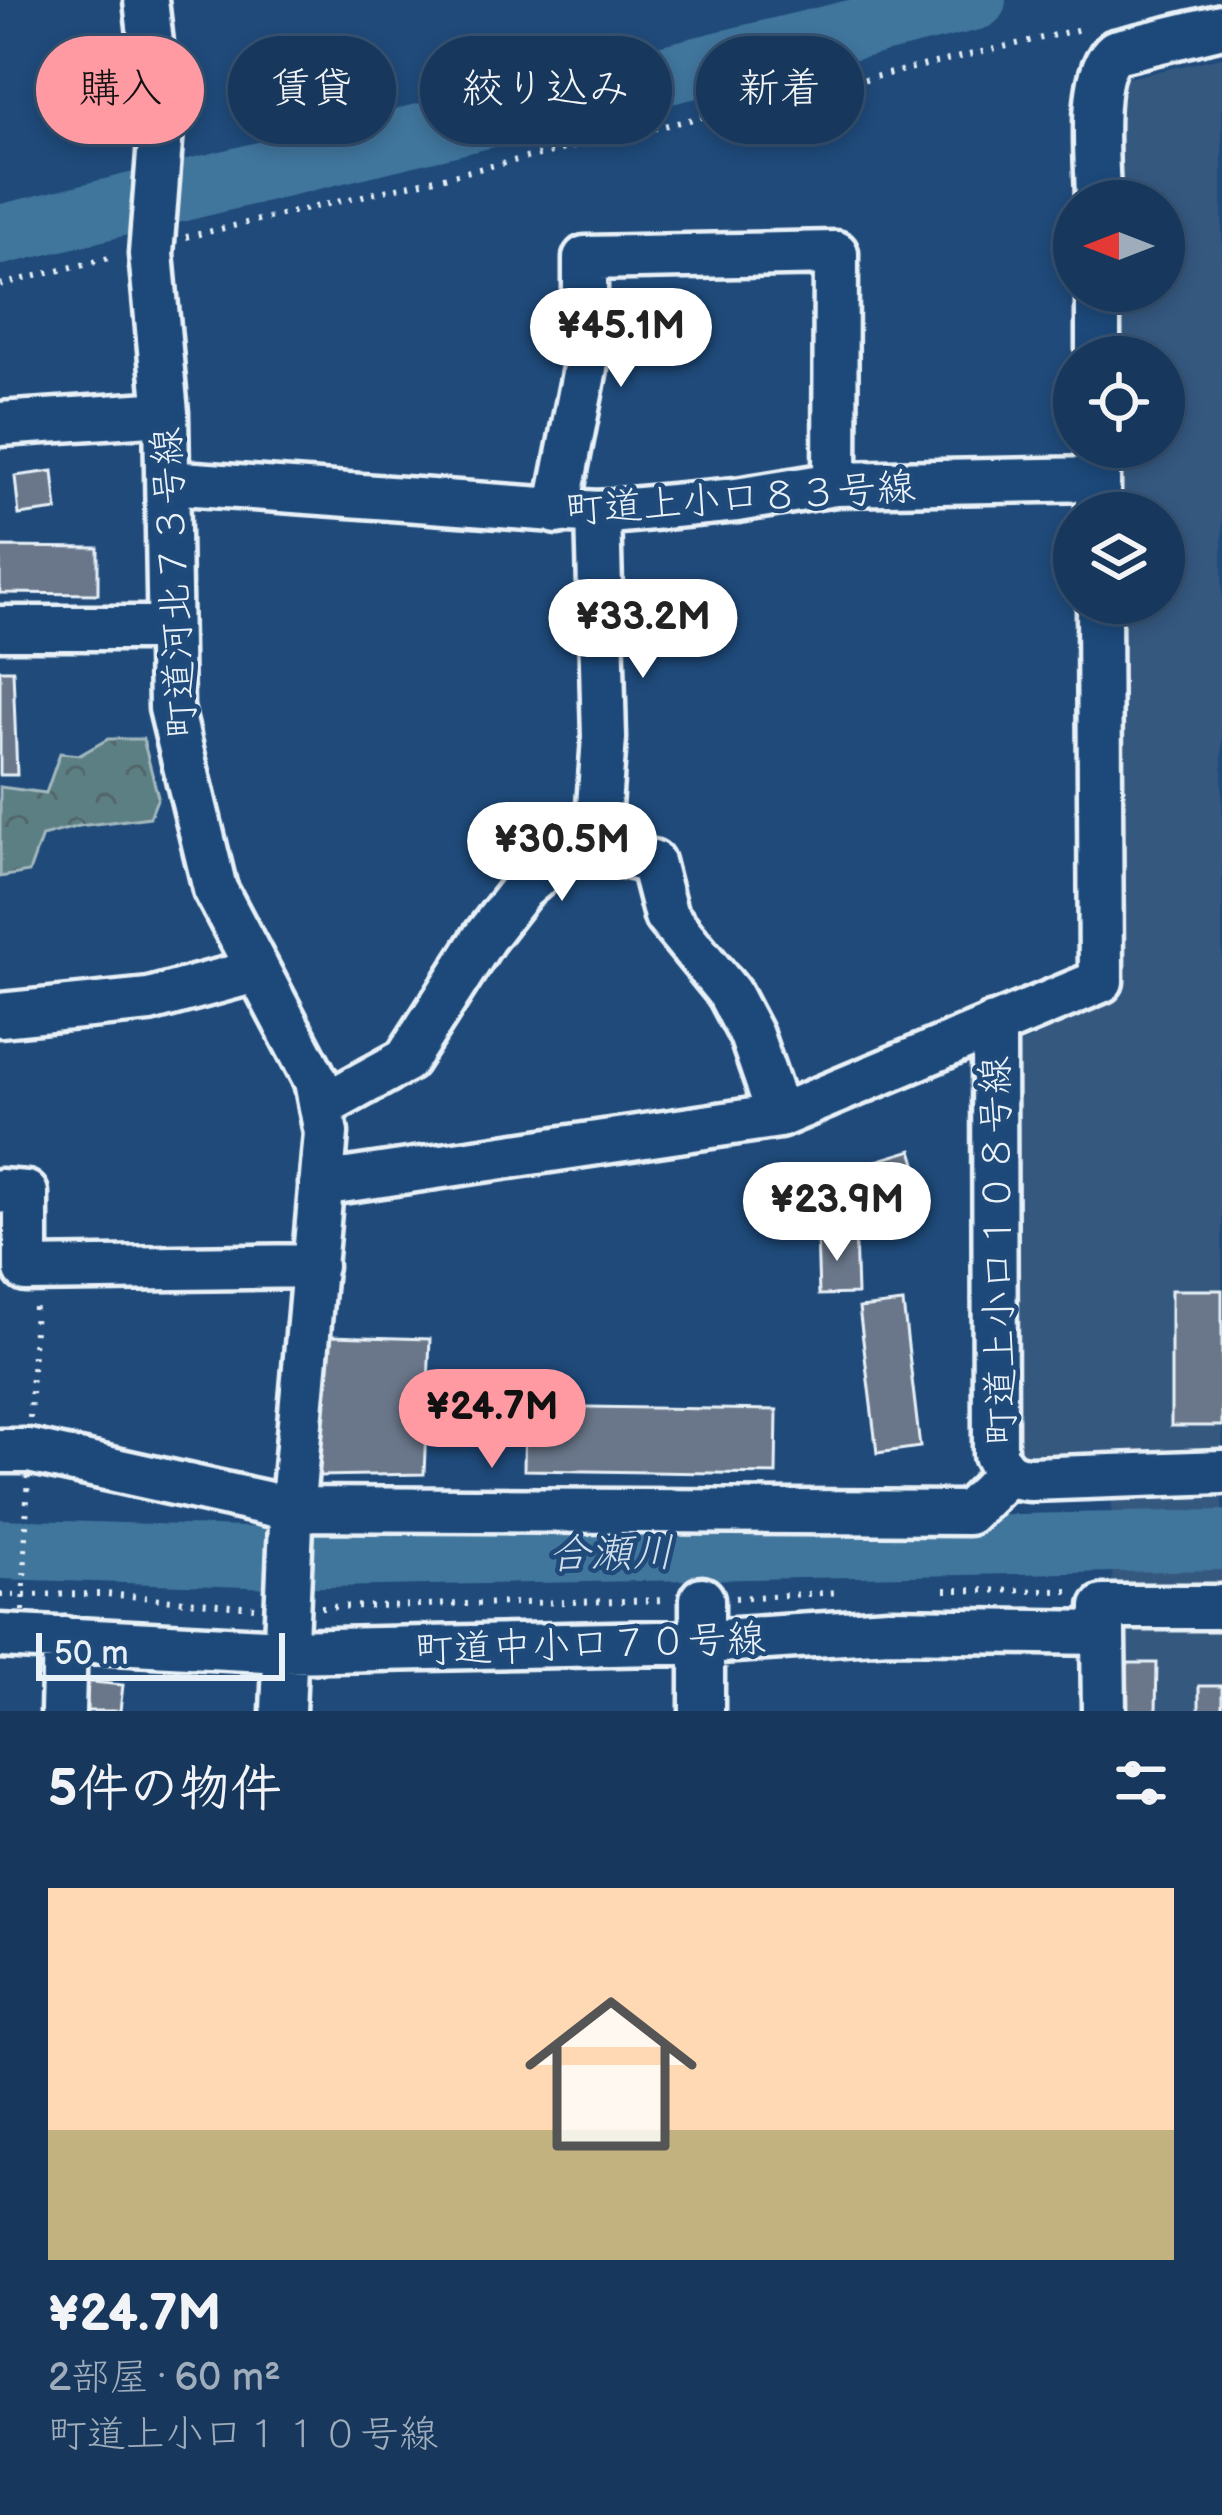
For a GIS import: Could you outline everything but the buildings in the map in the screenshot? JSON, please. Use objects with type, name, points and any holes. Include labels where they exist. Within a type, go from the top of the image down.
[{"type":"street","name":"町道河北７３号線","points":[[146,0],[161,161],[153,241],[166,413],[171,708],[214,889],[316,1081],[323,1105],[315,1266],[291,1516],[283,1711]]},
{"type":"street","points":[[1098,180],[1098,88],[1104,62],[1115,52],[1222,26]]},
{"type":"street","points":[[596,848],[604,738],[577,512],[585,258],[836,253],[835,484]]},
{"type":"street","points":[[0,424],[166,413]]},
{"type":"street","name":"町道上小口８３号線","points":[[168,482],[577,512],[835,484],[1098,480]]},
{"type":"street","points":[[321,1184],[779,1116],[1101,981],[1099,624]]},
{"type":"street","points":[[0,628],[169,628]]},
{"type":"street","points":[[323,1105],[406,1060],[461,968],[522,889],[556,860],[578,849],[596,848],[604,854],[652,862],[666,916],[729,993],[752,1034],[779,1116]]},
{"type":"street","points":[[0,1015],[149,1000],[256,971]]},
{"type":"street","name":"町道上小口１０８号線","points":[[994,1025],[995,1455],[1007,1474],[1030,1478],[1222,1472]]},
{"type":"street","points":[[0,1191],[26,1192],[26,1270],[315,1266]]},
{"type":"street","points":[[19,1457],[291,1516],[968,1513],[1007,1474]]},
{"type":"street","points":[[702,1711],[703,1599]]},
{"type":"street","points":[[1104,1711],[1103,1607],[1222,1607]]},
{"type":"street","name":"町道中小口７０号線","points":[[11,1624],[64,1639],[284,1651],[705,1642],[889,1630],[1103,1634]]},
{"type":"street","points":[[63,1711],[64,1639]]},
{"type":"path","points":[[0,286],[129,253],[153,241],[402,189],[1086,27]]},
{"type":"path","points":[[11,1624],[19,1457],[37,1270]]},
{"type":"path","points":[[0,1595],[288,1598]]},
{"type":"shaded area","points":[[1222,57],[1222,1711],[1114,1711],[1111,1454],[1014,1453],[1018,1045],[1122,997],[1119,624],[1185,624],[1185,492],[1119,492],[1118,468],[1185,468],[1185,336],[1117,336],[1117,312],[1185,312],[1185,180],[1116,180],[1115,81]]},
{"type":"green space","points":[[108,739],[143,739],[158,797],[150,817],[42,836],[29,872],[0,877],[0,787],[46,793],[60,753],[80,755]]},
{"type":"waterway","points":[[0,235],[976,0]]},
{"type":"waterway","name":"合瀬川","points":[[0,1549],[276,1558],[1222,1540]]}]
